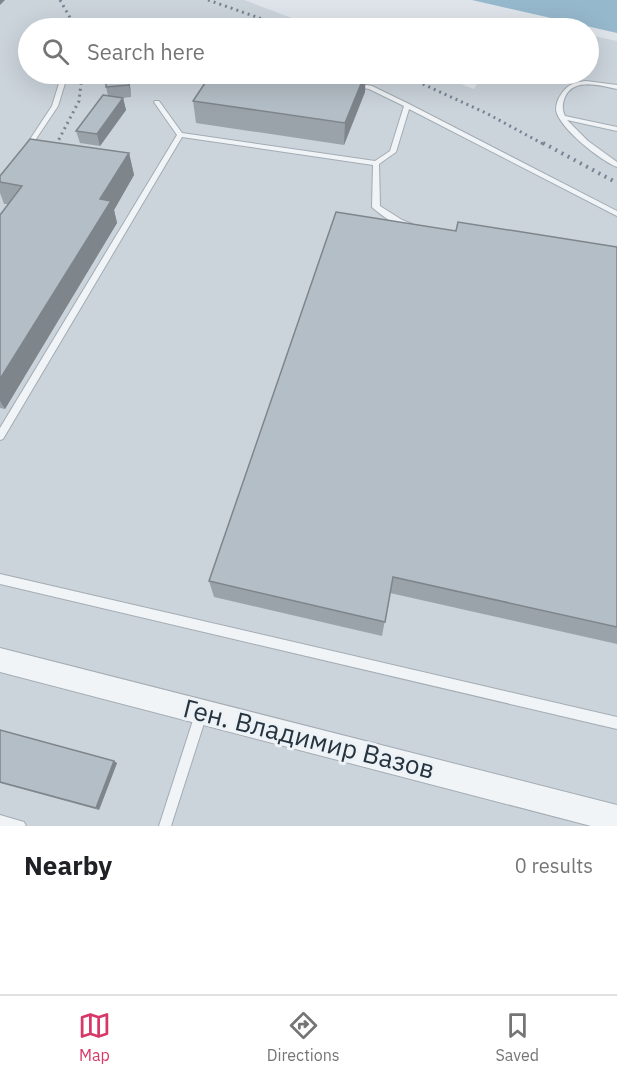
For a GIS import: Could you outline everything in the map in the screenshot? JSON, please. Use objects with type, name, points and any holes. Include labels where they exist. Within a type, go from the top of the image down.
[{"type":"street","name":"Ген. Владимир Вазов","points":[[0,660],[617,819]]},
{"type":"lane","points":[[20,162],[35,133],[55,106],[62,84]]},
{"type":"lane","points":[[349,84],[370,87],[408,105],[617,214]]},
{"type":"lane","points":[[575,84],[566,90],[561,98],[561,117],[586,142],[617,165]]},
{"type":"lane","points":[[587,84],[617,87]]},
{"type":"lane","points":[[157,102],[180,135],[376,163],[393,152],[408,105]]},
{"type":"lane","points":[[561,117],[617,129]]},
{"type":"lane","points":[[0,436],[180,135]]},
{"type":"lane","points":[[376,163],[376,207],[399,222],[418,229]]},
{"type":"lane","points":[[0,579],[617,723]]},
{"type":"lane","points":[[165,826],[202,711]]},
{"type":"lane","points":[[0,821],[20,826]]},
{"type":"shaded area","points":[[0,0],[244,0],[292,18],[18,18],[18,84],[460,84],[474,89],[477,84],[599,84],[599,37],[617,41],[617,826],[0,826]]},
{"type":"water","points":[[472,0],[617,0],[617,33],[599,29],[599,18],[551,18]]},
{"type":"building","points":[[106,84],[129,84],[129,85],[106,87]]},
{"type":"building","points":[[204,84],[361,84],[345,123],[193,101]]},
{"type":"building","points":[[103,95],[123,98],[97,134],[76,131]]},
{"type":"building","points":[[30,139],[129,153],[100,199],[111,201],[0,379],[0,215],[22,186],[0,182],[0,176]]},
{"type":"building","points":[[336,212],[456,231],[458,222],[617,247],[617,627],[393,577],[385,622],[209,581]]},
{"type":"building","points":[[0,730],[114,761],[96,808],[0,782]]},
{"type":"railway","points":[[60,0],[70,18]]},
{"type":"railway","points":[[208,0],[259,18]]},
{"type":"railway","points":[[56,145],[79,101],[81,84]]},
{"type":"railway","points":[[423,84],[486,113],[545,145]]},
{"type":"railway","points":[[52,152],[57,143]]},
{"type":"railway","points":[[543,143],[617,183]]}]
